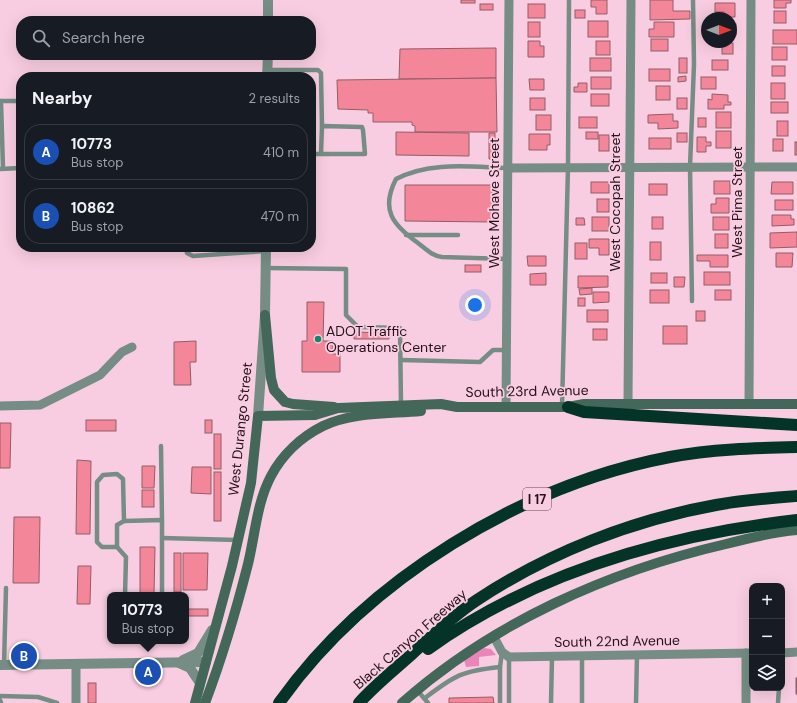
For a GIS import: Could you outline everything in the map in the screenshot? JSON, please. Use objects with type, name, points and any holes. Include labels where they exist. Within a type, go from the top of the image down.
[{"type":"highway","points":[[565,407],[584,412],[797,425]]},
{"type":"highway","name":"I 17","points":[[279,703],[320,653],[356,617],[405,575],[452,544],[533,500],[610,470],[671,456],[750,448],[797,447]]},
{"type":"highway","name":"Black Canyon Freeway","points":[[358,703],[445,625],[476,600],[516,576],[568,550],[653,520],[715,505],[797,496]]},
{"type":"highway","points":[[373,688],[473,619],[548,581],[603,561],[663,544],[725,530],[797,520]]},
{"type":"main road","points":[[265,315],[271,378],[274,390],[285,402],[338,408]]},
{"type":"main road","name":"South 23rd Avenue","points":[[258,416],[315,415],[338,408],[441,404],[457,407],[565,407],[584,404],[628,403],[797,404]]},
{"type":"main road","points":[[205,703],[219,667],[234,617],[248,564],[262,497],[270,477],[284,456],[302,439],[322,426],[339,420],[457,407]]},
{"type":"main road","name":"West Durango Street","points":[[195,703],[238,540],[251,483],[258,416]]},
{"type":"main road","points":[[402,703],[471,650],[533,615],[619,576],[703,549],[762,535],[797,530]]},
{"type":"street","points":[[268,0],[268,16]]},
{"type":"street","name":"West Mohave Street","points":[[506,406],[509,0]]},
{"type":"street","name":"West Cocopah Street","points":[[628,403],[631,0]]},
{"type":"street","name":"West Pima Street","points":[[749,404],[752,0]]},
{"type":"street","points":[[267,72],[268,60]]},
{"type":"street","points":[[508,168],[797,167]]},
{"type":"street","name":"West Durango Street","points":[[258,416],[265,315],[266,252]]},
{"type":"street","points":[[0,406],[40,405],[100,375],[122,352],[132,347]]},
{"type":"street","points":[[177,662],[198,653],[206,643],[217,619]]},
{"type":"street","points":[[494,637],[506,654]]},
{"type":"street","points":[[785,652],[797,652]]},
{"type":"street","points":[[746,703],[749,653]]},
{"type":"street","name":"South 22nd Avenue","points":[[506,654],[552,657],[749,653]]},
{"type":"street","points":[[177,662],[190,668],[200,683]]},
{"type":"street","points":[[2,665],[206,662]]},
{"type":"street","points":[[76,664],[76,703]]},
{"type":"lane","points":[[565,407],[569,0]]},
{"type":"lane","points":[[692,301],[690,167],[694,64],[693,0]]},
{"type":"lane","points":[[284,72],[318,70],[321,73],[321,154]]},
{"type":"lane","points":[[16,101],[1,101],[2,169],[16,168]]},
{"type":"lane","points":[[316,154],[365,154],[364,133],[362,127],[322,126]]},
{"type":"lane","points":[[507,259],[434,255],[406,234],[394,222],[390,214],[390,194],[396,179],[413,171],[434,167],[508,168]]},
{"type":"lane","points":[[406,234],[458,234]]},
{"type":"lane","points":[[187,252],[192,256],[234,252]]},
{"type":"lane","points":[[266,268],[346,268],[346,315],[358,328],[400,328],[401,406]]},
{"type":"lane","points":[[401,360],[480,362],[492,350],[506,350]]},
{"type":"lane","points":[[160,446],[162,592]]},
{"type":"lane","points":[[117,547],[102,547],[97,542],[97,482],[103,475],[117,474],[123,479],[124,521]]},
{"type":"lane","points":[[125,592],[126,557],[117,547],[117,525],[124,521],[162,520]]},
{"type":"lane","points":[[162,538],[238,540]]},
{"type":"lane","points":[[2,665],[3,610],[6,588]]},
{"type":"lane","points":[[500,703],[500,667],[506,654]]},
{"type":"lane","points":[[506,654],[509,703]]},
{"type":"lane","points":[[636,703],[637,655]]},
{"type":"lane","points":[[582,656],[582,703]]},
{"type":"lane","points":[[552,657],[552,703]]},
{"type":"lane","points":[[417,690],[426,701],[451,678],[470,672],[500,667]]},
{"type":"lane","points":[[443,670],[451,678]]},
{"type":"lane","points":[[778,703],[779,691]]},
{"type":"lane","points":[[0,696],[38,697],[56,703]]},
{"type":"shaded area","points":[[484,648],[491,649],[496,655],[479,657],[479,666],[466,667],[464,660]]},
{"type":"building","points":[[461,0],[475,0],[475,3],[461,3]]},
{"type":"building","points":[[591,0],[607,0],[607,14],[596,14],[596,7],[591,7]]},
{"type":"building","points":[[650,0],[673,0],[673,11],[690,11],[690,19],[650,20]]},
{"type":"building","points":[[774,0],[791,0],[791,3],[786,3],[786,8],[774,8]]},
{"type":"building","points":[[715,3],[735,3],[735,12],[715,12]]},
{"type":"building","points":[[480,4],[493,4],[493,10],[480,10]]},
{"type":"building","points":[[528,4],[545,4],[545,18],[528,18]]},
{"type":"building","points":[[575,10],[585,10],[585,18],[575,18]]},
{"type":"building","points":[[774,11],[786,11],[786,23],[774,23]]},
{"type":"building","points":[[588,21],[608,21],[608,37],[588,37]]},
{"type":"building","points":[[528,22],[540,22],[540,37],[528,37]]},
{"type":"building","points":[[654,22],[674,22],[674,37],[649,37],[649,29],[654,29]]},
{"type":"building","points":[[773,30],[797,30],[797,44],[773,44]]},
{"type":"building","points":[[651,39],[668,39],[668,51],[651,51]]},
{"type":"building","points":[[528,41],[540,41],[540,46],[544,46],[544,57],[528,57]]},
{"type":"building","points":[[596,41],[610,41],[610,55],[596,55]]},
{"type":"building","points":[[772,47],[787,47],[787,60],[772,60]]},
{"type":"building","points":[[496,48],[496,78],[399,79],[400,49]]},
{"type":"building","points":[[722,48],[733,48],[733,54],[722,54]]},
{"type":"building","points":[[590,58],[611,58],[611,71],[590,71]]},
{"type":"building","points":[[679,58],[687,58],[687,73],[679,73]]},
{"type":"building","points":[[712,60],[728,60],[728,70],[712,70]]},
{"type":"building","points":[[772,66],[785,66],[785,76],[772,76]]},
{"type":"building","points":[[649,69],[670,69],[670,81],[649,81]]},
{"type":"building","points":[[686,76],[686,81],[678,82],[678,77]]},
{"type":"building","points":[[591,77],[611,77],[611,89],[591,89]]},
{"type":"building","points":[[701,77],[716,77],[716,89],[701,89]]},
{"type":"building","points":[[496,78],[497,132],[415,132],[415,126],[412,125],[412,122],[373,122],[373,113],[368,113],[368,110],[338,109],[337,80]]},
{"type":"building","points":[[529,79],[544,79],[544,90],[530,90]]},
{"type":"building","points":[[578,83],[587,83],[587,92],[574,92],[574,87],[578,87]]},
{"type":"building","points":[[771,83],[785,83],[785,99],[771,99]]},
{"type":"building","points":[[656,86],[670,86],[670,100],[656,100]]},
{"type":"building","points":[[591,94],[609,94],[609,106],[591,106]]},
{"type":"building","points":[[712,94],[728,95],[728,102],[731,102],[731,105],[724,105],[724,109],[708,109],[708,99],[712,100]]},
{"type":"building","points":[[530,98],[545,98],[545,110],[530,110]]},
{"type":"building","points":[[677,98],[687,98],[687,109],[677,109]]},
{"type":"building","points":[[771,102],[788,102],[788,113],[771,113]]},
{"type":"building","points":[[716,112],[731,112],[731,128],[716,128]]},
{"type":"building","points":[[673,114],[673,121],[678,121],[678,128],[658,129],[658,123],[648,123],[648,115]]},
{"type":"building","points":[[536,115],[551,115],[551,130],[536,130]]},
{"type":"building","points":[[579,117],[597,117],[597,128],[579,128]]},
{"type":"building","points":[[698,118],[706,118],[706,127],[698,127]]},
{"type":"building","points":[[777,121],[788,121],[788,136],[777,136]]},
{"type":"building","points":[[716,131],[731,131],[731,148],[716,148]]},
{"type":"building","points":[[396,132],[469,133],[469,156],[396,155]]},
{"type":"building","points":[[586,132],[598,132],[598,139],[586,139]]},
{"type":"building","points":[[489,133],[495,133],[495,160],[489,159]]},
{"type":"building","points":[[677,133],[687,133],[687,142],[677,142]]},
{"type":"building","points":[[529,134],[550,134],[550,145],[547,145],[547,150],[529,150]]},
{"type":"building","points":[[599,135],[609,135],[609,151],[599,151]]},
{"type":"building","points":[[697,137],[706,137],[706,142],[711,142],[711,146],[706,146],[706,152],[697,152]]},
{"type":"building","points":[[649,138],[671,138],[671,149],[649,149]]},
{"type":"building","points":[[773,139],[783,139],[783,151],[773,151]]},
{"type":"building","points":[[795,142],[797,142],[797,155],[795,155]]},
{"type":"building","points":[[714,181],[730,181],[730,194],[714,194]]},
{"type":"building","points":[[591,182],[609,182],[609,193],[591,193]]},
{"type":"building","points":[[772,182],[793,182],[793,194],[771,194]]},
{"type":"building","points":[[649,184],[667,184],[667,195],[649,195]]},
{"type":"building","points":[[405,185],[492,185],[492,222],[405,221]]},
{"type":"building","points":[[716,198],[729,198],[729,213],[711,213],[711,204],[716,204]]},
{"type":"building","points":[[597,199],[609,199],[609,212],[597,212]]},
{"type":"building","points":[[775,200],[793,200],[793,210],[775,210]]},
{"type":"building","points":[[772,215],[791,215],[791,219],[794,219],[794,225],[772,226]]},
{"type":"building","points":[[592,217],[609,217],[609,231],[592,231]]},
{"type":"building","points":[[652,217],[663,217],[663,229],[652,229]]},
{"type":"building","points":[[713,217],[729,217],[729,230],[713,230]]},
{"type":"building","points":[[576,218],[584,218],[585,225],[576,225]]},
{"type":"building","points":[[797,232],[797,247],[770,248],[770,233]]},
{"type":"building","points":[[715,234],[728,234],[728,248],[715,248]]},
{"type":"building","points":[[589,239],[609,239],[609,255],[599,255],[599,248],[589,248]]},
{"type":"building","points":[[650,242],[661,242],[661,260],[650,260]]},
{"type":"building","points":[[575,243],[587,243],[587,259],[575,259]]},
{"type":"building","points":[[776,253],[793,253],[792,267],[776,267]]},
{"type":"building","points":[[697,255],[728,255],[728,267],[710,267],[710,261],[697,261]]},
{"type":"building","points":[[527,256],[546,256],[546,266],[528,266]]},
{"type":"building","points":[[465,265],[481,265],[481,272],[465,272]]},
{"type":"building","points":[[704,272],[730,272],[730,285],[704,285]]},
{"type":"building","points":[[546,273],[546,285],[530,285],[530,274]]},
{"type":"building","points":[[651,273],[667,273],[667,283],[651,283]]},
{"type":"building","points":[[578,276],[608,276],[608,287],[578,288]]},
{"type":"building","points":[[674,277],[685,277],[684,287],[674,287]]},
{"type":"building","points":[[592,288],[592,294],[580,295],[579,289]]},
{"type":"building","points":[[650,290],[669,290],[669,303],[650,303]]},
{"type":"building","points":[[715,290],[731,290],[731,300],[715,300]]},
{"type":"building","points":[[593,292],[609,292],[609,302],[593,303]]},
{"type":"building","points":[[578,298],[585,298],[585,306],[578,306]]},
{"type":"building","points":[[307,302],[324,302],[323,341],[333,341],[333,354],[340,354],[340,372],[302,372],[302,341],[307,341]]},
{"type":"building","points":[[587,310],[608,310],[608,322],[587,322]]},
{"type":"building","points":[[696,311],[705,311],[705,321],[696,321]]},
{"type":"building","points":[[663,326],[687,326],[687,344],[663,344]]},
{"type":"building","points":[[593,329],[607,329],[607,340],[593,340]]},
{"type":"building","points":[[354,332],[390,333],[389,339],[354,339]]},
{"type":"building","points":[[196,341],[196,362],[190,362],[191,385],[174,385],[174,342]]},
{"type":"building","points":[[86,420],[116,420],[116,431],[86,431]]},
{"type":"building","points":[[205,420],[212,420],[212,433],[205,433]]},
{"type":"building","points":[[0,423],[11,423],[10,468],[0,468]]},
{"type":"building","points":[[214,434],[221,434],[221,469],[214,469]]},
{"type":"building","points":[[77,460],[91,461],[90,534],[76,534]]},
{"type":"building","points":[[142,466],[155,466],[154,488],[142,488]]},
{"type":"building","points":[[192,467],[211,467],[211,494],[191,493]]},
{"type":"building","points":[[214,472],[221,472],[221,521],[214,521]]},
{"type":"building","points":[[142,490],[154,490],[154,507],[142,507]]},
{"type":"building","points":[[14,517],[40,517],[39,583],[13,583]]},
{"type":"building","points":[[140,547],[155,547],[154,592],[140,592]]},
{"type":"building","points":[[174,553],[181,553],[181,592],[174,592]]},
{"type":"building","points":[[183,553],[208,553],[207,590],[183,590]]},
{"type":"building","points":[[78,566],[91,566],[90,604],[77,604]]},
{"type":"building","points":[[189,609],[208,609],[208,616],[189,616]]},
{"type":"building","points":[[797,678],[797,694],[796,694]]},
{"type":"building","points":[[88,683],[96,683],[96,703],[88,703]]},
{"type":"building","points":[[493,697],[494,703],[449,703],[449,698]]},
{"type":"place","name":"ADOT Traffic Operations Center","points":[[318,339]]},
{"type":"place","name":"10862","points":[[24,656]]},
{"type":"place","name":"10773","points":[[148,672]]}]
